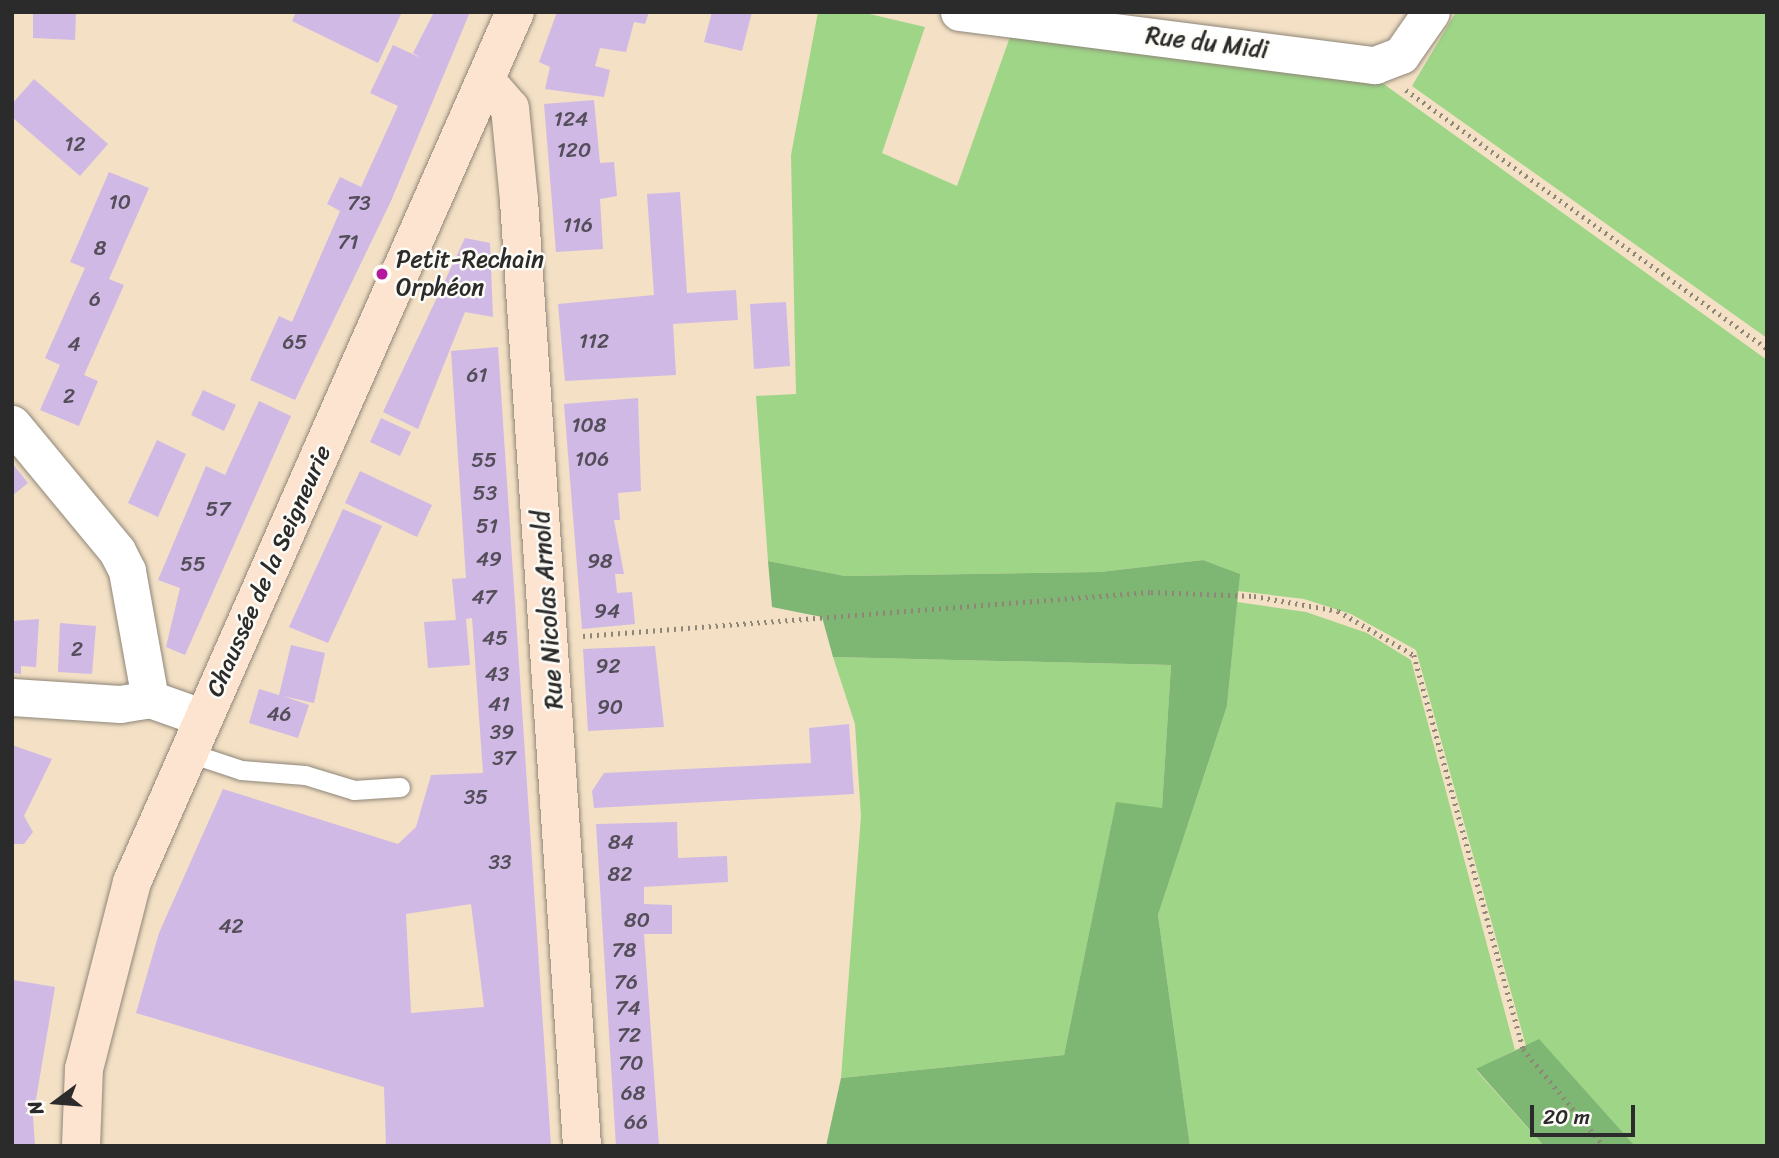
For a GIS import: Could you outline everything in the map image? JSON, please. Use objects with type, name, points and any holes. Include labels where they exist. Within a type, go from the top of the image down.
[{"type":"main road","name":"Chaussée de la Seigneurie","points":[[81,1146],[83,1069],[116,935],[204,718],[488,83],[514,12]]},
{"type":"main road","name":"Rue Nicolas Arnold","points":[[488,83],[510,108],[551,639],[582,1146]]},
{"type":"street","name":"Rue du Midi","points":[[958,12],[1375,65]]},
{"type":"street","points":[[1375,65],[1401,55],[1431,12]]},
{"type":"street","points":[[12,424],[122,561],[150,699]]},
{"type":"street","points":[[12,697],[120,704],[150,699],[204,718]]},
{"type":"lane","points":[[190,753],[241,770],[305,775],[355,790],[400,787]]},
{"type":"path","points":[[1375,65],[1767,348]]},
{"type":"path","points":[[551,639],[1151,592],[1254,596],[1338,611],[1414,655],[1522,1049],[1604,1146]]},
{"type":"green space","points":[[818,12],[861,12],[925,27],[882,153],[957,186],[1011,34],[1367,72],[1767,360],[1767,1146],[1635,1146],[1539,1040],[1526,1046],[1416,650],[1351,614],[1304,599],[1238,591],[1239,574],[1203,560],[1100,572],[845,576],[768,561],[756,396],[796,394],[791,155]]},
{"type":"green space","points":[[1456,12],[1767,12],[1767,338],[1412,86]]},
{"type":"green space","points":[[1203,560],[1240,574],[1227,706],[1158,915],[1190,1146],[826,1146],[841,1078],[1064,1055],[1116,802],[1162,808],[1171,665],[833,657],[822,617],[772,607],[768,561],[845,576],[1100,572]]},
{"type":"green space","points":[[1237,602],[1306,612],[1367,633],[1411,660],[1515,1050],[1476,1070],[1544,1146],[1190,1146],[1158,915],[1227,706]]},
{"type":"green space","points":[[833,657],[1171,665],[1162,809],[1116,803],[1064,1055],[841,1078],[861,816],[855,724]]},
{"type":"green space","points":[[1539,1039],[1635,1146],[1544,1146],[1476,1069]]},
{"type":"building","points":[[33,12],[76,12],[75,40],[33,38]]},
{"type":"building","points":[[296,12],[402,12],[378,63],[292,21]]},
{"type":"building","points":[[434,12],[470,12],[391,201],[295,400],[250,380],[279,316],[292,322],[340,211],[327,204],[340,177],[361,187],[398,106],[370,93],[393,45],[421,58],[413,53]]},
{"type":"building","points":[[557,12],[649,12],[645,24],[634,22],[626,52],[600,48],[595,66],[610,70],[604,97],[545,89],[550,67],[539,62]]},
{"type":"building","points":[[712,12],[752,12],[742,51],[704,42]]},
{"type":"building","points":[[34,79],[108,144],[80,176],[12,117],[12,104]]},
{"type":"building","points":[[594,100],[600,163],[614,162],[617,196],[600,199],[603,249],[556,252],[544,104]]},
{"type":"building","points":[[109,172],[149,188],[109,279],[124,285],[84,375],[98,381],[79,426],[40,410],[60,365],[45,358],[85,268],[70,262]]},
{"type":"building","points":[[680,192],[687,293],[736,290],[738,320],[673,324],[676,375],[565,381],[558,304],[654,295],[647,194]]},
{"type":"building","points":[[465,238],[490,243],[493,317],[465,312],[418,429],[383,412]]},
{"type":"building","points":[[786,302],[790,366],[754,369],[750,304]]},
{"type":"building","points":[[498,347],[551,1146],[386,1146],[384,1087],[136,1013],[159,933],[223,789],[398,844],[416,827],[431,775],[483,773],[472,618],[466,619],[470,665],[428,668],[424,622],[456,620],[452,579],[466,578],[451,351]],"holes":[[[471,904],[484,1007],[411,1013],[406,914]]]},
{"type":"building","points":[[203,390],[236,405],[224,431],[191,415]]},
{"type":"building","points":[[638,398],[641,491],[618,493],[620,520],[614,520],[624,574],[615,574],[617,593],[632,592],[635,624],[582,629],[564,404]]},
{"type":"building","points":[[259,401],[291,416],[185,655],[166,647],[180,588],[158,580],[206,466],[225,475]]},
{"type":"building","points":[[381,418],[411,432],[400,456],[370,442]]},
{"type":"building","points":[[157,440],[186,454],[158,517],[128,503]]},
{"type":"building","points":[[12,463],[28,483],[12,496]]},
{"type":"building","points":[[360,471],[432,505],[417,537],[345,503]]},
{"type":"building","points":[[343,509],[382,526],[328,643],[289,627]]},
{"type":"building","points":[[39,619],[36,667],[21,666],[21,674],[12,673],[12,621]]},
{"type":"building","points":[[60,623],[96,626],[92,674],[58,672]]},
{"type":"building","points":[[291,645],[325,653],[314,703],[283,696],[309,705],[298,738],[249,723],[259,689],[279,695]]},
{"type":"building","points":[[655,646],[664,727],[588,731],[583,649]]},
{"type":"building","points":[[849,724],[854,794],[594,808],[592,791],[604,773],[811,763],[809,728]]},
{"type":"building","points":[[12,745],[52,759],[24,816],[33,832],[24,844],[12,844]]},
{"type":"building","points":[[677,822],[678,858],[727,856],[728,882],[644,887],[644,904],[672,905],[672,934],[644,934],[659,1146],[616,1146],[596,824]]},
{"type":"building","points":[[13,980],[55,987],[33,1117],[35,1146],[12,1146]]},
{"type":"place","name":"Petit-Rechain Orphéon","points":[[382,274]]}]
